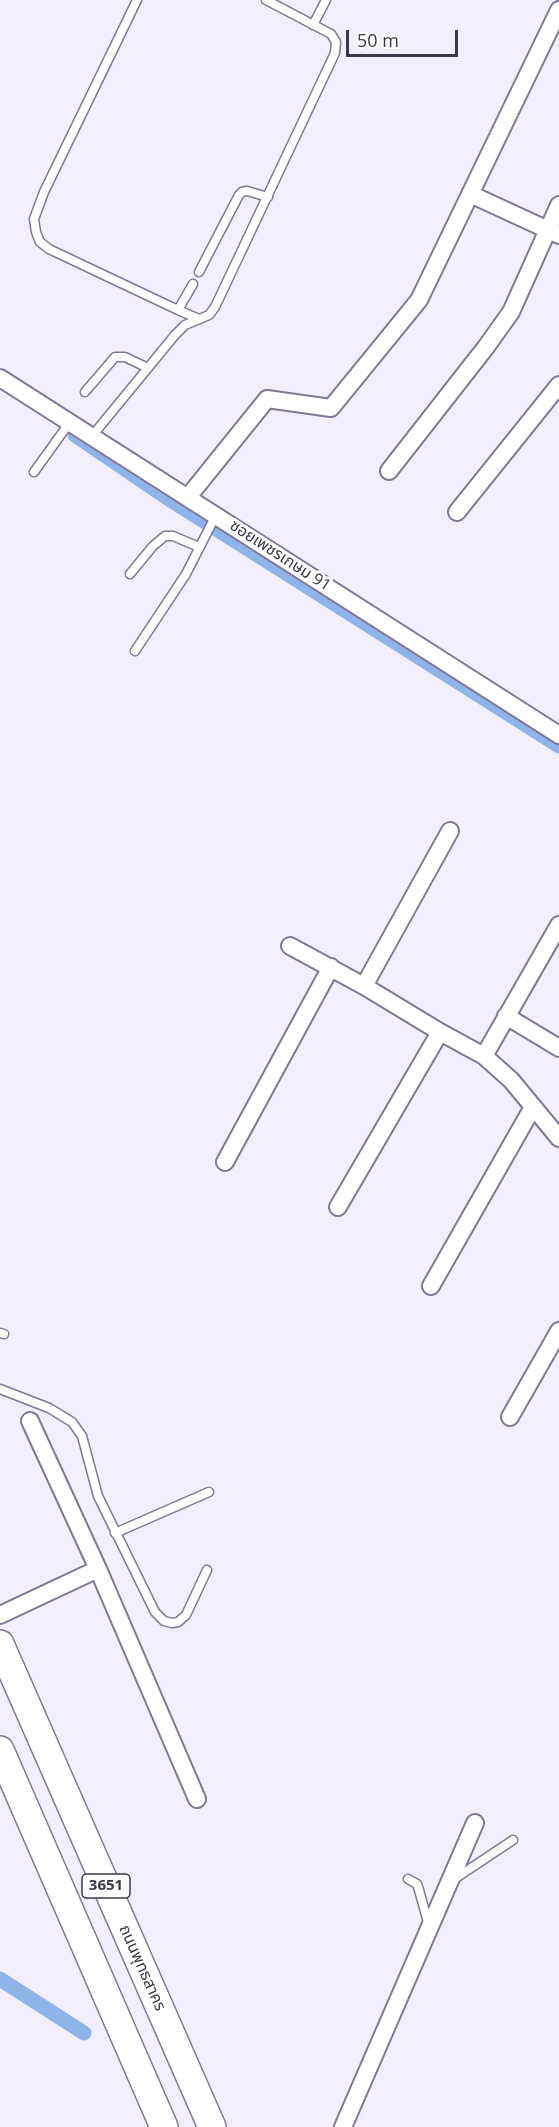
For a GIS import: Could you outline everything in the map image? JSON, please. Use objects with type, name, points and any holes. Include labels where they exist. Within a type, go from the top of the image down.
[{"type":"main road","name":"ถนนพุทธสาคร","points":[[0,1644],[212,2127]]},
{"type":"main road","name":"3651","points":[[0,1750],[164,2127]]},
{"type":"street","points":[[188,497],[267,399],[331,408],[419,300],[559,10]]},
{"type":"street","points":[[470,194],[553,232]]},
{"type":"street","points":[[390,471],[486,347],[510,312],[553,232],[559,205]]},
{"type":"street","name":"ซอยเพชรเกษม 91","points":[[0,378],[66,428],[92,436],[188,497],[212,521],[559,735]]},
{"type":"street","points":[[457,512],[559,385]]},
{"type":"street","points":[[364,986],[450,831]]},
{"type":"street","points":[[484,1056],[559,925]]},
{"type":"street","points":[[290,946],[331,967],[484,1056],[511,1080],[559,1138]]},
{"type":"street","points":[[225,1162],[331,967]]},
{"type":"street","points":[[506,1016],[559,1048]]},
{"type":"street","points":[[338,1207],[440,1032]]},
{"type":"street","points":[[431,1286],[533,1107]]},
{"type":"street","points":[[510,1417],[559,1331]]},
{"type":"street","points":[[30,1421],[98,1569],[197,1799]]},
{"type":"street","points":[[0,1615],[98,1569]]},
{"type":"street","points":[[343,2127],[475,1823]]},
{"type":"lane","points":[[137,0],[44,192],[34,219],[36,232],[40,242],[50,249],[199,319]]},
{"type":"lane","points":[[92,436],[185,325],[209,315],[215,307],[335,53],[336,42],[331,34],[266,0]]},
{"type":"lane","points":[[313,25],[326,0]]},
{"type":"lane","points":[[199,272],[239,195],[247,191],[268,197]]},
{"type":"lane","points":[[178,310],[193,284]]},
{"type":"lane","points":[[85,392],[115,357],[124,357],[148,368]]},
{"type":"lane","points":[[34,472],[66,428]]},
{"type":"lane","points":[[135,651],[186,574],[212,521]]},
{"type":"lane","points":[[130,574],[153,546],[165,536],[200,544]]},
{"type":"lane","points":[[0,1389],[49,1408],[72,1422],[82,1436],[92,1481],[115,1533],[155,1612],[164,1621],[178,1622],[186,1615],[207,1570]]},
{"type":"lane","points":[[115,1533],[209,1491]]},
{"type":"lane","points":[[449,1882],[513,1840]]},
{"type":"lane","points":[[408,1879],[417,1884],[429,1928]]},
{"type":"waterway","points":[[75,435],[172,501],[559,746]]},
{"type":"waterway","points":[[0,1979],[84,2033]]}]
